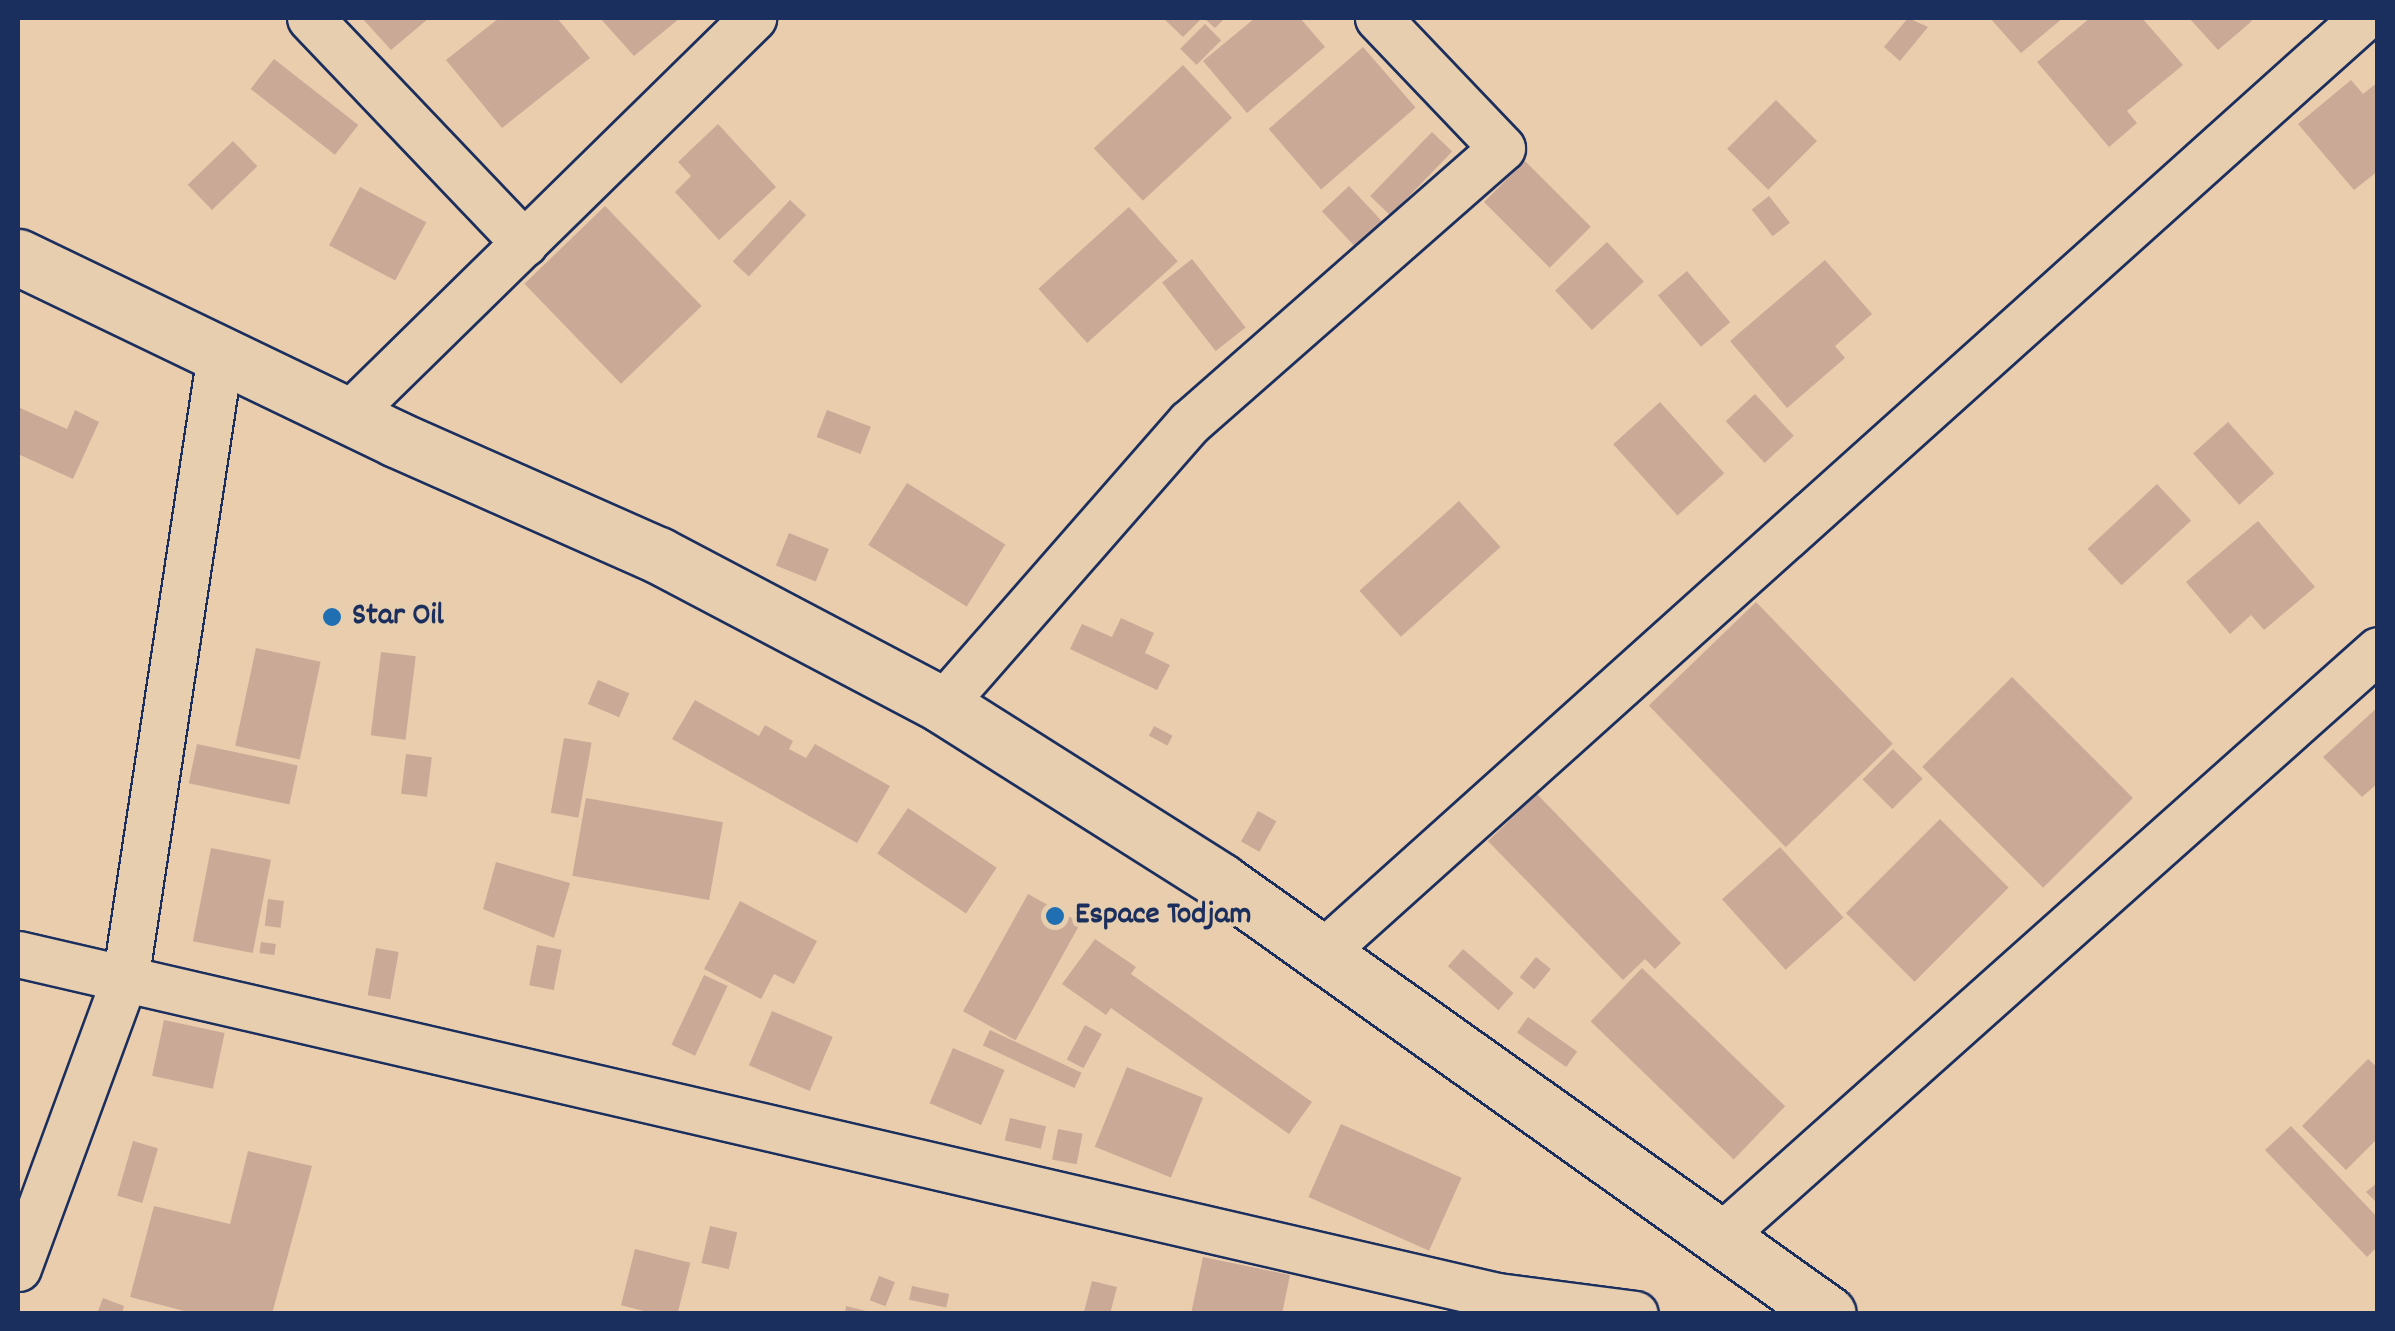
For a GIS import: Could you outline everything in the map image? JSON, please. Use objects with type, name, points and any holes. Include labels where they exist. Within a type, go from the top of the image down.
[{"type":"main road","points":[[18,257],[348,416],[658,556],[942,705],[1322,952],[1828,1314]]},
{"type":"street","points":[[310,18],[524,243]]},
{"type":"street","points":[[348,416],[753,18]]},
{"type":"street","points":[[942,705],[1190,422],[1502,148],[1378,18]]},
{"type":"street","points":[[1322,952],[2362,18]]},
{"type":"street","points":[[18,1268],[126,974],[220,354]]},
{"type":"street","points":[[1721,1236],[2378,650]]},
{"type":"street","points":[[18,954],[126,974],[1497,1296],[1636,1314]]},
{"type":"building","points":[[362,18],[429,18],[391,50]]},
{"type":"building","points":[[499,18],[557,18],[590,58],[502,128],[446,60]]},
{"type":"building","points":[[600,18],[680,18],[634,56]]},
{"type":"building","points":[[1163,18],[1202,18],[1183,37]]},
{"type":"building","points":[[1204,18],[1225,18],[1215,28]]},
{"type":"building","points":[[1255,18],[1300,18],[1325,47],[1247,113],[1203,61]]},
{"type":"building","points":[[1908,18],[1928,27],[1900,61],[1884,47]]},
{"type":"building","points":[[1990,18],[2063,18],[2021,53]]},
{"type":"building","points":[[2090,18],[2142,18],[2183,65],[2127,111],[2137,123],[2109,147],[2037,62]]},
{"type":"building","points":[[2189,18],[2249,18],[2252,21],[2218,50]]},
{"type":"building","points":[[1205,24],[1221,40],[1197,65],[1180,49]]},
{"type":"building","points":[[1363,47],[1415,107],[1321,189],[1269,129]]},
{"type":"building","points":[[274,59],[358,125],[335,155],[251,89]]},
{"type":"building","points":[[1183,65],[1232,118],[1143,201],[1094,148]]},
{"type":"building","points":[[2351,80],[2363,94],[2378,82],[2378,171],[2354,190],[2298,124]]},
{"type":"building","points":[[1776,100],[1817,141],[1768,190],[1727,149]]},
{"type":"building","points":[[718,124],[776,187],[719,240],[675,192],[691,176],[678,162]]},
{"type":"building","points":[[1432,132],[1452,151],[1390,215],[1370,196]]},
{"type":"building","points":[[233,141],[257,166],[212,210],[188,185]]},
{"type":"building","points":[[1525,161],[1591,227],[1550,268],[1484,202]]},
{"type":"building","points":[[1349,186],[1382,222],[1355,247],[1322,211]]},
{"type":"building","points":[[360,187],[426,222],[395,280],[329,245]]},
{"type":"building","points":[[1769,196],[1790,223],[1773,236],[1752,210]]},
{"type":"building","points":[[790,200],[806,215],[749,276],[733,261]]},
{"type":"building","points":[[605,206],[702,306],[621,384],[524,284]]},
{"type":"building","points":[[1129,207],[1178,261],[1087,343],[1038,289]]},
{"type":"building","points":[[1607,242],[1644,281],[1592,330],[1555,290]]},
{"type":"building","points":[[1192,259],[1246,328],[1216,351],[1162,282]]},
{"type":"building","points":[[1825,260],[1872,314],[1835,346],[1845,358],[1787,408],[1730,341]]},
{"type":"building","points":[[1687,271],[1730,322],[1701,347],[1658,295]]},
{"type":"building","points":[[1755,394],[1794,436],[1765,463],[1726,421]]},
{"type":"building","points":[[1660,402],[1724,473],[1677,515],[1613,444]]},
{"type":"building","points":[[18,407],[67,429],[75,410],[99,422],[73,479],[18,454]]},
{"type":"building","points":[[827,410],[871,427],[860,454],[817,437]]},
{"type":"building","points":[[2228,422],[2274,473],[2239,505],[2193,453]]},
{"type":"building","points":[[907,483],[1005,544],[967,606],[868,545]]},
{"type":"building","points":[[2157,484],[2191,521],[2122,585],[2088,549]]},
{"type":"building","points":[[1459,501],[1500,547],[1401,637],[1359,591]]},
{"type":"building","points":[[2258,521],[2315,587],[2264,630],[2251,615],[2230,634],[2186,582]]},
{"type":"building","points":[[789,533],[829,549],[816,582],[776,565]]},
{"type":"building","points":[[1756,602],[1893,744],[1786,847],[1649,706]]},
{"type":"building","points":[[1121,618],[1154,633],[1145,653],[1170,665],[1157,690],[1070,649],[1082,624],[1112,637]]},
{"type":"building","points":[[256,648],[321,662],[300,760],[235,746]]},
{"type":"building","points":[[381,652],[416,656],[406,740],[371,735]]},
{"type":"building","points":[[2012,677],[2133,798],[2043,888],[1922,767]]},
{"type":"building","points":[[598,680],[629,693],[619,717],[588,704]]},
{"type":"building","points":[[695,700],[759,736],[765,725],[793,741],[789,749],[806,758],[815,744],[890,786],[857,843],[672,739]]},
{"type":"building","points":[[2378,707],[2378,783],[2362,797],[2323,757]]},
{"type":"building","points":[[1154,726],[1173,736],[1167,746],[1149,736]]},
{"type":"building","points":[[564,738],[592,743],[578,818],[551,813]]},
{"type":"building","points":[[197,744],[298,765],[289,805],[189,783]]},
{"type":"building","points":[[1893,749],[1923,779],[1892,809],[1863,779]]},
{"type":"building","points":[[406,754],[432,757],[427,797],[401,794]]},
{"type":"building","points":[[1537,794],[1681,943],[1655,969],[1645,959],[1623,980],[1488,841]]},
{"type":"building","points":[[586,798],[723,822],[709,900],[572,876]]},
{"type":"building","points":[[908,808],[997,868],[966,913],[877,854]]},
{"type":"building","points":[[1258,811],[1276,821],[1259,852],[1241,842]]},
{"type":"building","points":[[1940,819],[2009,888],[1915,982],[1846,913]]},
{"type":"building","points":[[1780,847],[1844,918],[1786,970],[1722,899]]},
{"type":"building","points":[[211,848],[271,860],[253,953],[193,941]]},
{"type":"building","points":[[496,862],[570,883],[554,938],[483,909]]},
{"type":"building","points":[[1028,894],[1080,923],[1016,1040],[963,1011]]},
{"type":"building","points":[[268,899],[284,901],[281,928],[265,926]]},
{"type":"building","points":[[740,901],[817,941],[794,984],[774,974],[761,999],[704,969]]},
{"type":"building","points":[[1095,939],[1136,967],[1131,974],[1312,1102],[1289,1134],[1111,1008],[1106,1015],[1062,984]]},
{"type":"building","points":[[261,942],[276,944],[274,955],[259,953]]},
{"type":"building","points":[[537,945],[562,950],[554,990],[529,985]]},
{"type":"building","points":[[376,948],[399,952],[390,999],[368,995]]},
{"type":"building","points":[[1463,949],[1514,993],[1498,1010],[1448,966]]},
{"type":"building","points":[[1536,957],[1551,969],[1534,989],[1520,977]]},
{"type":"building","points":[[1642,968],[1785,1106],[1734,1159],[1591,1021]]},
{"type":"building","points":[[704,975],[728,986],[695,1056],[671,1045]]},
{"type":"building","points":[[772,1011],[833,1037],[810,1091],[749,1065]]},
{"type":"building","points":[[1528,1017],[1577,1051],[1566,1067],[1517,1033]]},
{"type":"building","points":[[164,1020],[225,1033],[213,1089],[152,1076]]},
{"type":"building","points":[[1085,1025],[1102,1034],[1083,1068],[1067,1059]]},
{"type":"building","points":[[990,1030],[1082,1073],[1074,1088],[983,1045]]},
{"type":"building","points":[[953,1048],[1005,1070],[981,1125],[930,1103]]},
{"type":"building","points":[[2368,1059],[2378,1068],[2378,1138],[2346,1170],[2302,1126]]},
{"type":"building","points":[[1127,1067],[1203,1098],[1171,1177],[1095,1147]]},
{"type":"building","points":[[1010,1118],[1046,1126],[1041,1149],[1005,1140]]},
{"type":"building","points":[[1341,1124],[1462,1178],[1429,1251],[1308,1197]]},
{"type":"building","points":[[2291,1126],[2378,1218],[2378,1246],[2367,1257],[2265,1150]]},
{"type":"building","points":[[1058,1129],[1083,1134],[1077,1164],[1052,1159]]},
{"type":"building","points":[[133,1141],[158,1148],[142,1203],[117,1196]]},
{"type":"building","points":[[248,1151],[312,1166],[272,1314],[196,1314],[130,1297],[154,1206],[230,1224]]},
{"type":"building","points":[[2378,1182],[2378,1204],[2366,1192]]},
{"type":"building","points":[[710,1226],[737,1232],[729,1269],[701,1263]]},
{"type":"building","points":[[635,1249],[690,1263],[678,1314],[656,1314],[621,1305]]},
{"type":"building","points":[[1203,1257],[1290,1275],[1282,1314],[1191,1314]]},
{"type":"building","points":[[879,1276],[895,1282],[886,1306],[870,1300]]},
{"type":"building","points":[[1092,1281],[1117,1287],[1110,1314],[1084,1312]]},
{"type":"building","points":[[912,1286],[949,1294],[946,1308],[909,1300]]},
{"type":"building","points":[[103,1298],[124,1306],[122,1314],[97,1314]]},
{"type":"building","points":[[846,1306],[870,1312],[870,1314],[845,1314]]},
{"type":"place","name":"Star Oil","points":[[332,617]]},
{"type":"place","name":"Espace Todjam","points":[[1055,916]]}]
